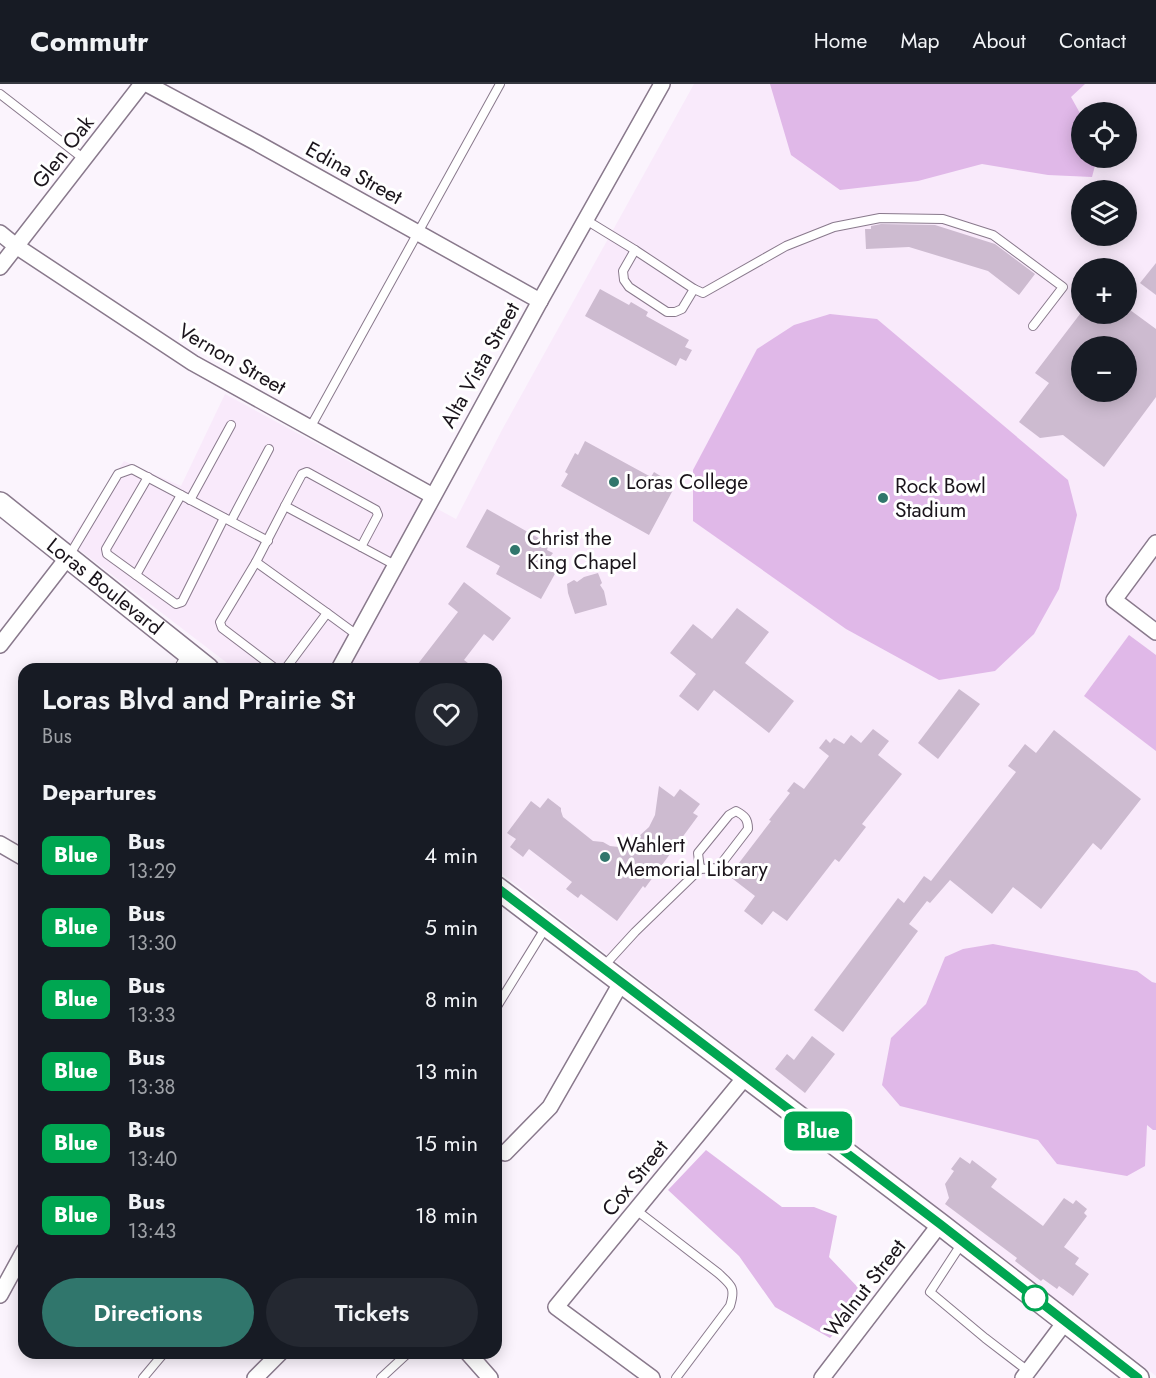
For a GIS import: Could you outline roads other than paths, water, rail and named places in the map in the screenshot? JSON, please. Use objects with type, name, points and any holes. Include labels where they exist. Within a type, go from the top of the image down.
[{"type":"main road","name":"Loras Boulevard","points":[[0,503],[68,557],[183,661]]},
{"type":"main road","points":[[502,892],[940,1224],[1138,1378]]},
{"type":"street","name":"Alta Vista Street","points":[[342,663],[432,496],[662,84]]},
{"type":"street","name":"Edina Street","points":[[141,85],[417,232],[540,301]]},
{"type":"street","name":"Glen Oak","points":[[0,267],[141,85]]},
{"type":"street","name":"Vernon Street","points":[[0,233],[16,246],[193,363],[432,496]]},
{"type":"street","points":[[1156,543],[1114,600],[1156,632]]},
{"type":"street","points":[[0,645],[68,557]]},
{"type":"street","points":[[0,844],[18,854]]},
{"type":"street","points":[[505,1154],[550,1107],[621,983]]},
{"type":"street","name":"Cox Street","points":[[652,1378],[556,1307],[746,1076]]},
{"type":"street","name":"Walnut Street","points":[[822,1378],[940,1224]]},
{"type":"street","points":[[0,1295],[18,1262]]},
{"type":"street","points":[[1026,1374],[1065,1322]]},
{"type":"street","points":[[255,1378],[274,1359]]},
{"type":"street","points":[[473,1359],[490,1378]]},
{"type":"lane","points":[[310,428],[500,84]]},
{"type":"lane","points":[[0,94],[84,159]]},
{"type":"lane","points":[[586,220],[703,293],[786,246],[834,226],[880,218],[943,219],[993,235],[1063,287],[1033,326]]},
{"type":"lane","points":[[635,250],[623,271],[624,280],[629,286],[667,312],[682,309],[694,289]]},
{"type":"lane","points":[[190,500],[231,425]]},
{"type":"lane","points":[[148,477],[106,549],[107,554],[176,604],[182,602],[227,519],[269,449]]},
{"type":"lane","points":[[68,557],[118,474],[132,469],[268,541]]},
{"type":"lane","points":[[268,663],[222,628],[220,622],[268,541],[302,474],[307,472],[376,510],[378,515],[361,547]]},
{"type":"lane","points":[[136,575],[181,495]]},
{"type":"lane","points":[[285,506],[395,565]]},
{"type":"lane","points":[[256,562],[357,635]]},
{"type":"lane","points":[[289,663],[327,613]]},
{"type":"lane","points":[[602,968],[635,932],[700,869],[718,868],[748,829],[748,821],[744,815],[736,811],[729,814],[698,853],[700,869]]},
{"type":"lane","points":[[502,998],[547,926]]},
{"type":"lane","points":[[636,1210],[718,1273],[730,1284],[734,1295],[730,1306],[676,1378]]},
{"type":"lane","points":[[963,1242],[930,1292],[1026,1374]]},
{"type":"lane","points":[[143,1378],[159,1359]]},
{"type":"lane","points":[[381,1378],[402,1359]]},
{"type":"place","name":"Loras College","points":[[614,482]]},
{"type":"place","name":"Rock Bowl Stadium","points":[[883,498]]},
{"type":"place","name":"Christ the King Chapel","points":[[515,550]]},
{"type":"place","name":"Wahlert Memorial Library","points":[[605,857]]}]
